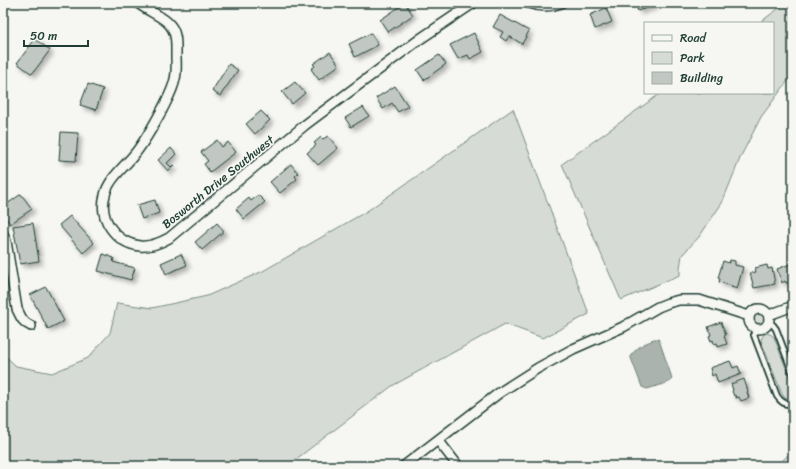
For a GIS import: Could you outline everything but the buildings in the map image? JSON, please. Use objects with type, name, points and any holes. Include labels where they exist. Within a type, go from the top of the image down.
[{"type":"street","name":"Bosworth Drive Southwest","points":[[138,3],[163,19],[173,30],[175,38],[176,69],[172,91],[146,139],[135,155],[111,181],[104,196],[104,215],[110,228],[122,240],[130,244],[140,246],[151,246],[161,243],[169,238],[305,125],[420,40],[472,4]]},
{"type":"street","points":[[530,3],[542,6],[551,6],[561,3]]},
{"type":"street","points":[[3,234],[6,242],[17,308],[25,323],[31,326]]},
{"type":"street","points":[[404,466],[499,393],[538,368],[573,349],[623,327],[658,307],[679,300],[699,300],[750,316]]},
{"type":"street","points":[[769,319],[766,311],[760,309],[753,310],[749,322],[755,329],[764,328],[769,319],[793,306]]},
{"type":"street","points":[[438,440],[458,466]]},
{"type":"lane","points":[[769,319],[776,329],[793,374]]},
{"type":"lane","points":[[755,329],[754,336],[777,396],[784,404],[793,403]]},
{"type":"green space","points":[[786,3],[793,3],[793,75],[761,117],[741,156],[722,203],[699,237],[682,255],[680,275],[621,300],[562,164],[660,94],[774,94],[774,22],[760,22]]},
{"type":"green space","points":[[513,109],[589,314],[543,338],[505,324],[392,386],[287,466],[3,466],[3,354],[16,366],[52,373],[88,358],[110,333],[117,303],[152,308],[207,296],[263,271],[367,211]]},
{"type":"green space","points":[[759,312],[764,314],[766,319],[764,324],[759,326],[754,324],[752,319],[754,314]]},
{"type":"green space","points":[[766,333],[774,337],[793,386],[793,398],[786,399],[782,394],[761,341],[762,337]]},
{"type":"green space","points":[[793,455],[793,466],[777,466],[787,456]]},
{"type":"shaded area","points":[[654,339],[659,340],[672,378],[671,381],[667,383],[647,389],[642,387],[631,355],[640,346]]}]
